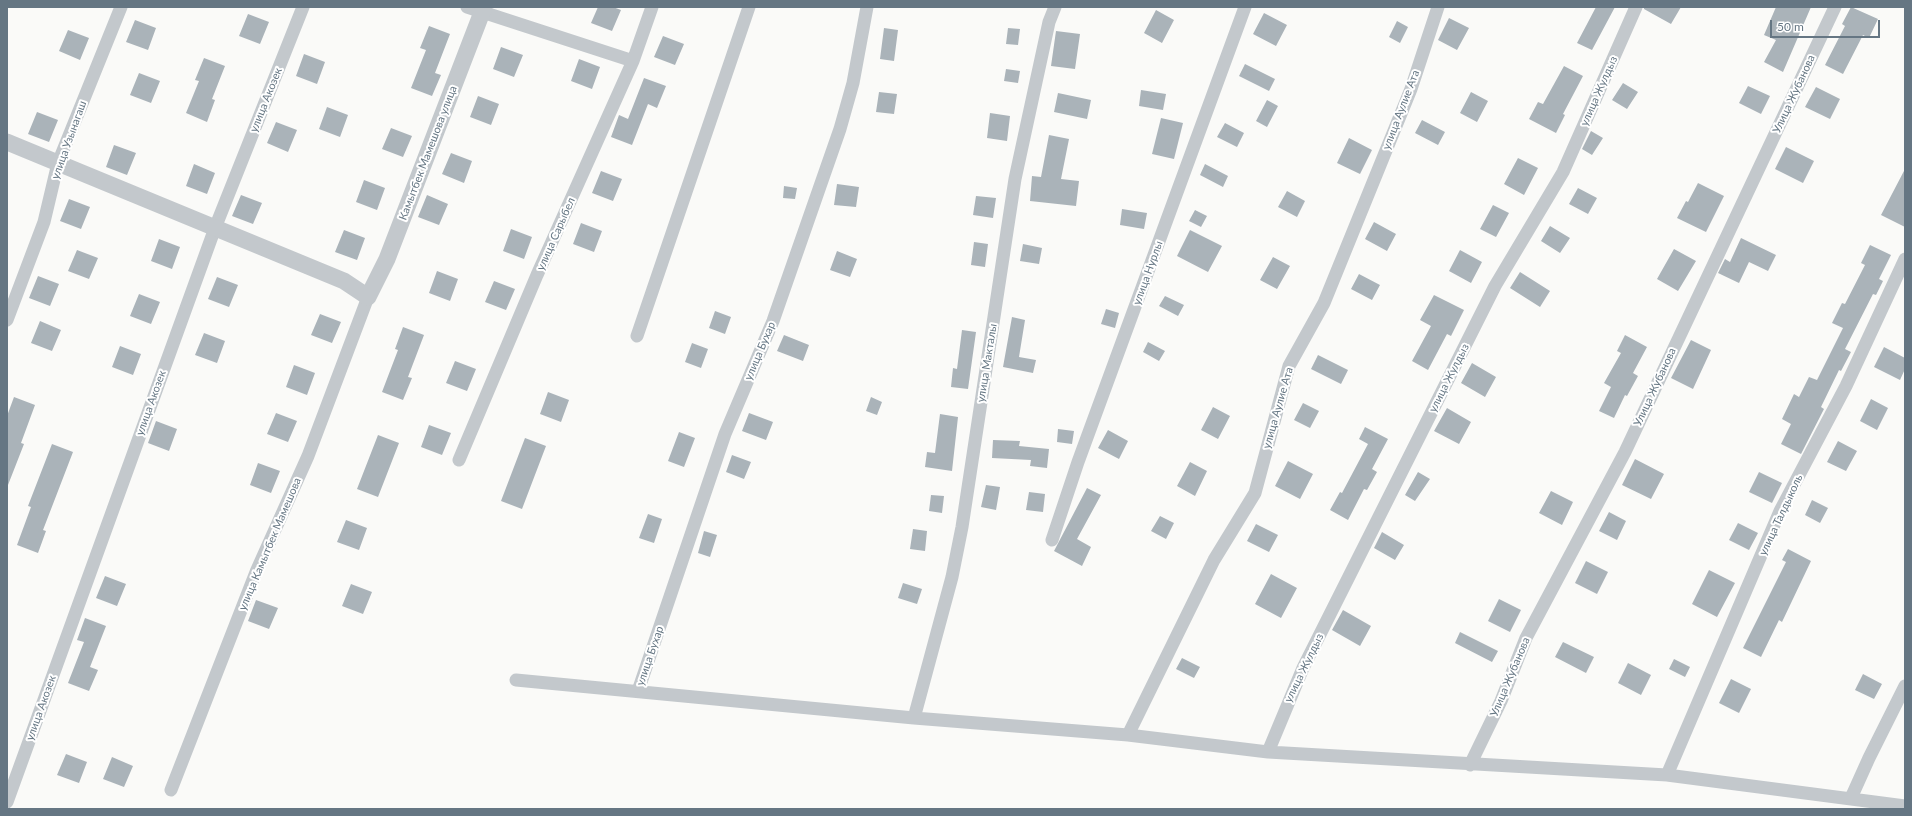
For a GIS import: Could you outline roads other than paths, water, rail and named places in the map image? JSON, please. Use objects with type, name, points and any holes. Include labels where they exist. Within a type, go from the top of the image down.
[{"type":"street","name":"улица Узынагаш","points":[[7,320],[44,222],[58,163],[121,7]]},
{"type":"street","name":"улица Акозек","points":[[7,802],[215,228],[303,7]]},
{"type":"street","name":"улица Сарыбел","points":[[459,460],[537,275],[633,61],[652,7]]},
{"type":"street","points":[[637,336],[748,7]]},
{"type":"street","name":"улица Бухар","points":[[638,691],[725,434],[773,321],[840,129],[853,83],[867,7]]},
{"type":"street","name":"улица Макталы","points":[[914,718],[952,577],[961,534],[1015,179],[1049,22],[1055,7]]},
{"type":"street","name":"улица Нурлы","points":[[1052,540],[1078,462],[1246,7]]},
{"type":"street","name":"улица Аулие Ата","points":[[1128,735],[1214,560],[1255,493],[1289,366],[1324,303],[1411,89],[1438,7]]},
{"type":"street","name":"улица Жулдыз","points":[[1268,752],[1303,668],[1495,286],[1563,172],[1636,7]]},
{"type":"street","name":"Улица Жубанова","points":[[1470,765],[1501,701],[1526,638],[1625,452],[1835,7]]},
{"type":"street","points":[[477,9],[633,61]]},
{"type":"street","name":"Камытбек Мамешова улица","points":[[368,297],[387,259],[477,9]]},
{"type":"street","points":[[7,142],[344,281],[368,297]]},
{"type":"street","name":"улица Талдыколь","points":[[1667,775],[1780,511],[1846,386],[1905,259]]},
{"type":"street","name":"улица Камытбек Мамешова","points":[[171,790],[256,572],[308,456],[368,297]]},
{"type":"street","points":[[516,680],[914,718],[1128,735],[1268,752],[1470,765],[1667,775],[1905,806]]},
{"type":"street","points":[[1851,798],[1868,758],[1905,686]]}]
